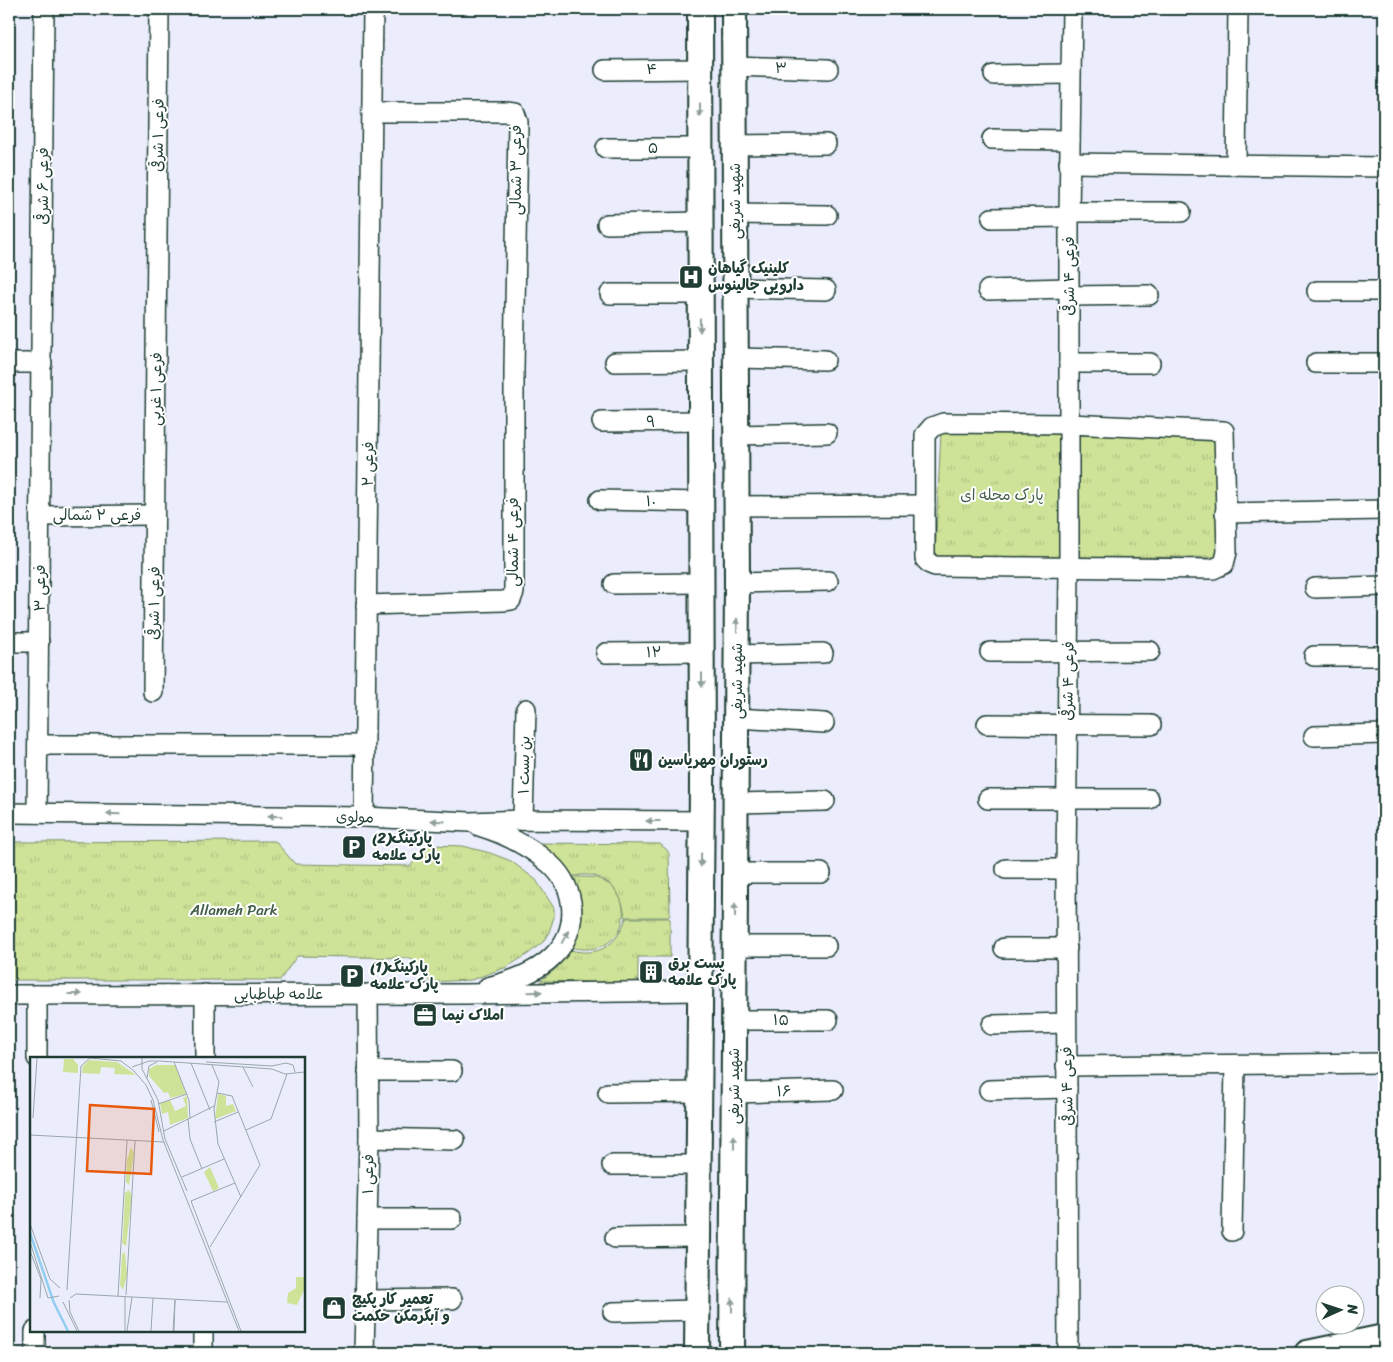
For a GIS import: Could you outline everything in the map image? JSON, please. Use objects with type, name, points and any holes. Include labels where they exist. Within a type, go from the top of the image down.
[{"type":"main road","points":[[697,1353],[702,652],[700,9]]},
{"type":"main road","name":"شهید شریفی","points":[[732,1353],[737,803],[734,9]]},
{"type":"main road","points":[[701,553],[737,554]]},
{"type":"main road","points":[[1307,1353],[1384,1337]]},
{"type":"street","name":"فرعی ۶ شرقی","points":[[42,363],[44,9]]},
{"type":"street","name":"فرعی ۱ شرقی","points":[[157,262],[159,9]]},
{"type":"street","name":"فرعی ۲","points":[[364,817],[373,9]]},
{"type":"street","name":"فرعی ۴ شرقی","points":[[1068,1353],[1066,869],[1069,566],[1069,163],[1072,9]]},
{"type":"street","points":[[1236,164],[1238,9]]},
{"type":"street","name":"۳","points":[[734,66],[828,69]]},
{"type":"street","name":"۴","points":[[605,70],[700,69]]},
{"type":"street","points":[[994,75],[1070,74]]},
{"type":"street","name":"فرعی ۳ شمالی","points":[[372,112],[515,113],[518,122],[514,370]]},
{"type":"street","points":[[992,140],[1070,140]]},
{"type":"street","points":[[735,145],[826,144]]},
{"type":"street","name":"۵","points":[[606,148],[700,148]]},
{"type":"street","points":[[1069,163],[1384,167]]},
{"type":"street","points":[[992,218],[1181,212]]},
{"type":"street","points":[[735,214],[827,215]]},
{"type":"street","points":[[607,224],[700,222]]},
{"type":"street","name":"فرعی ۱ غربی","points":[[154,515],[157,262]]},
{"type":"street","points":[[736,288],[826,290]]},
{"type":"street","points":[[988,290],[1149,295]]},
{"type":"street","points":[[1317,291],[1384,291]]},
{"type":"street","points":[[610,294],[700,294]]},
{"type":"street","points":[[736,358],[825,360]]},
{"type":"street","points":[[615,362],[700,361]]},
{"type":"street","points":[[9,363],[42,363]]},
{"type":"street","name":"فرعی ۳","points":[[37,813],[42,363]]},
{"type":"street","points":[[1069,363],[1150,363]]},
{"type":"street","points":[[1316,363],[1384,363]]},
{"type":"street","name":"فرعی ۴ شمالی","points":[[366,605],[512,600],[514,592],[514,370]]},
{"type":"street","name":"۹","points":[[602,422],[701,421]]},
{"type":"street","points":[[943,423],[1069,424],[1224,432],[1227,552],[1224,564],[1213,568],[935,566],[930,564],[925,558],[925,435],[932,427],[943,423]]},
{"type":"street","points":[[736,435],[826,433]]},
{"type":"street","name":"۱۰","points":[[600,500],[701,502]]},
{"type":"street","points":[[737,506],[925,505]]},
{"type":"street","points":[[1225,512],[1384,510]]},
{"type":"street","name":"فرعی ۱ شرقی","points":[[153,692],[154,515]]},
{"type":"street","name":"فرعی ۲ شمالی","points":[[40,516],[154,515]]},
{"type":"street","points":[[737,583],[828,581]]},
{"type":"street","points":[[614,584],[701,583]]},
{"type":"street","points":[[1315,588],[1384,586]]},
{"type":"street","points":[[9,642],[39,642]]},
{"type":"street","points":[[990,652],[1150,651]]},
{"type":"street","name":"۱۲","points":[[606,653],[702,652]]},
{"type":"street","points":[[737,655],[823,653]]},
{"type":"street","points":[[1314,656],[1384,656]]},
{"type":"street","name":"بن بست ۱","points":[[523,820],[526,709]]},
{"type":"street","points":[[737,718],[824,723]]},
{"type":"street","points":[[987,724],[1151,725]]},
{"type":"street","points":[[1314,736],[1384,734]]},
{"type":"street","points":[[38,745],[364,745]]},
{"type":"street","points":[[988,799],[1148,799]]},
{"type":"street","points":[[737,803],[825,801]]},
{"type":"street","name":"مولوی","points":[[9,813],[364,817],[469,822],[523,820],[701,821]]},
{"type":"street","points":[[465,994],[508,982],[532,971],[549,959],[562,944],[569,930],[572,911],[571,895],[564,881],[551,864],[508,836],[469,822]]},
{"type":"street","points":[[1006,869],[1066,869]]},
{"type":"street","points":[[735,874],[822,873]]},
{"type":"street","points":[[735,946],[826,946]]},
{"type":"street","points":[[1004,948],[1067,948]]},
{"type":"street","name":"علامه طباطبایی","points":[[9,995],[465,994],[700,990]]},
{"type":"street","points":[[205,994],[205,1057]]},
{"type":"street","name":"فرعی ۱","points":[[364,1353],[368,1138],[368,994]]},
{"type":"street","points":[[37,995],[37,1057]]},
{"type":"street","name":"۱۵","points":[[734,1020],[828,1020]]},
{"type":"street","points":[[992,1025],[1066,1023]]},
{"type":"street","points":[[1066,1066],[1384,1064]]},
{"type":"street","points":[[1232,1230],[1235,1065]]},
{"type":"street","points":[[368,1071],[452,1071]]},
{"type":"street","points":[[989,1090],[1067,1088]]},
{"type":"street","name":"۱۶","points":[[734,1092],[834,1090]]},
{"type":"street","points":[[608,1093],[699,1092]]},
{"type":"street","points":[[368,1138],[455,1140]]},
{"type":"street","points":[[612,1165],[699,1165]]},
{"type":"street","points":[[367,1219],[452,1220]]},
{"type":"street","points":[[615,1238],[698,1237]]},
{"type":"street","points":[[365,1300],[452,1299]]},
{"type":"street","points":[[614,1312],[698,1310]]},
{"type":"street","points":[[35,1332],[35,1353]]},
{"type":"street","points":[[203,1332],[203,1353]]},
{"type":"green space","name":"پارک محله ای","points":[[941,431],[1216,439],[1217,557],[935,558]]},
{"type":"green space","name":"Allameh Park","points":[[275,841],[295,864],[410,866],[429,845],[463,846],[490,853],[511,861],[536,880],[554,908],[554,917],[543,942],[528,954],[507,967],[471,980],[430,982],[411,958],[297,956],[280,980],[9,980],[9,842]]},
{"type":"green space","points":[[534,843],[660,844],[669,854],[670,915],[668,917],[625,917],[620,897],[608,883],[592,875],[571,877]]},
{"type":"green space","points":[[576,877],[596,878],[610,885],[619,896],[623,910],[622,923],[616,935],[605,944],[590,949],[570,947],[571,879]]},
{"type":"green space","points":[[626,918],[670,919],[670,957],[638,957],[638,983],[540,981],[557,968],[570,950],[590,952],[606,947],[618,936]]},
{"type":"place","name":"کلینیک گیاهان دارویی جالینوس","points":[[691,277]]},
{"type":"place","name":"رستوران مهریاسین","points":[[641,760]]},
{"type":"place","name":"پارکینگ(2) پارک علامه","points":[[354,847]]},
{"type":"place","name":"پست برق پارک علامه","points":[[651,972]]},
{"type":"place","name":"پارکینگ(1) پارک علامه","points":[[352,976]]},
{"type":"place","name":"املاک نیما","points":[[425,1015]]},
{"type":"place","name":"تعمیر کار پکیج و آبگرمکن حکمت","points":[[334,1308]]}]
